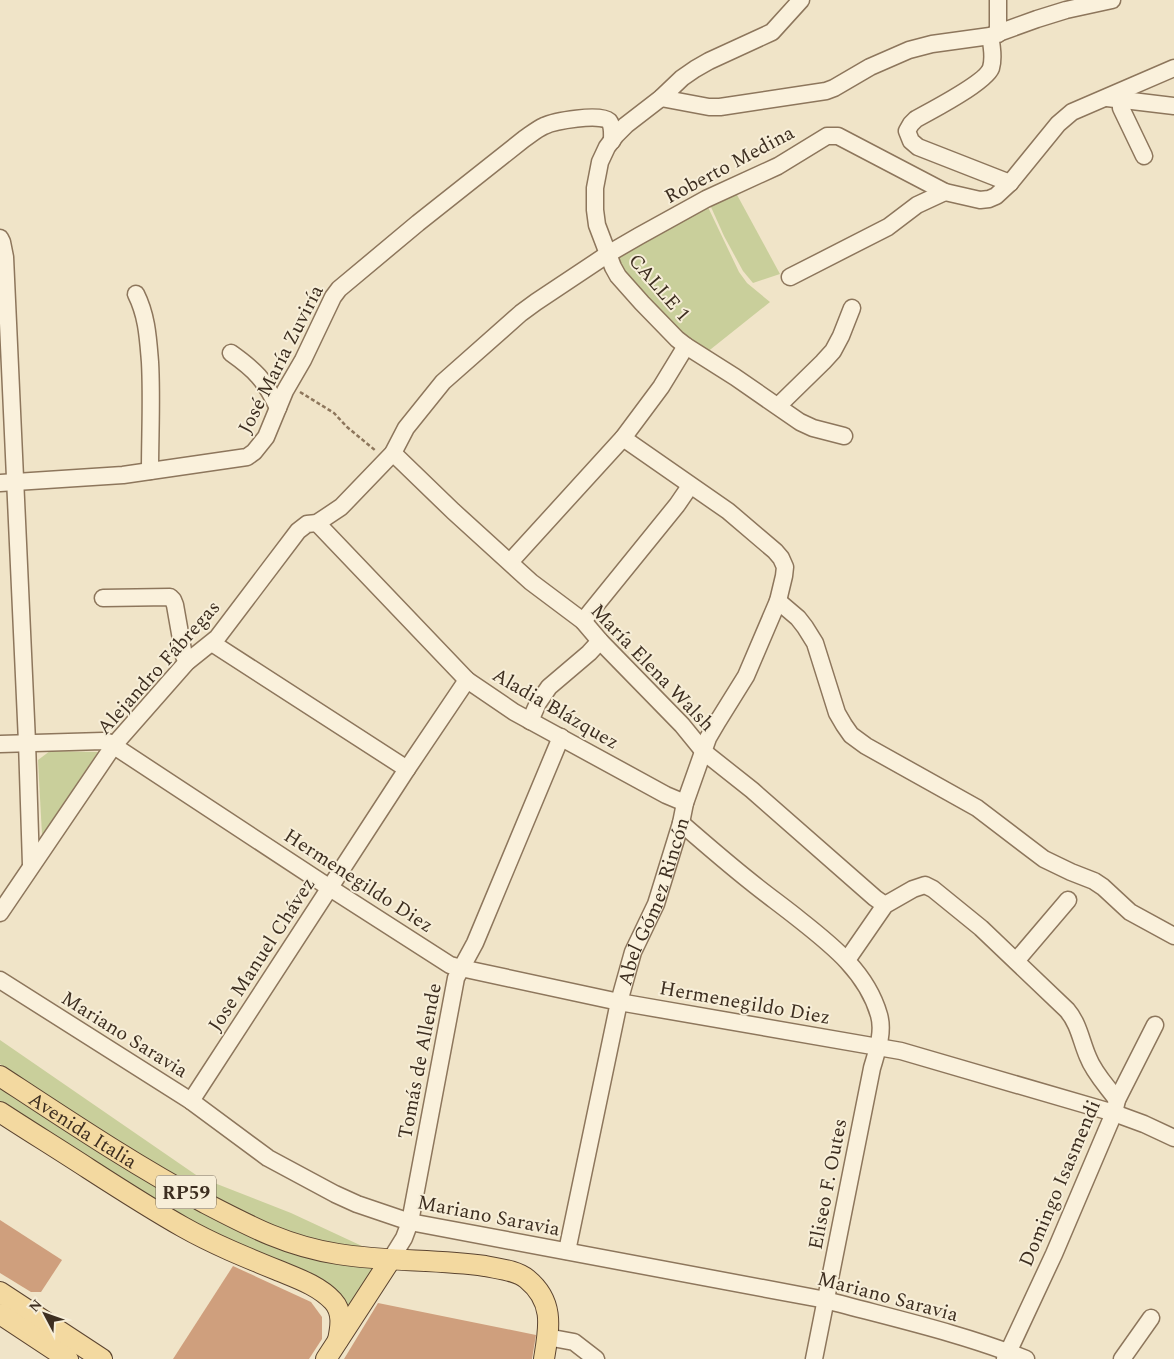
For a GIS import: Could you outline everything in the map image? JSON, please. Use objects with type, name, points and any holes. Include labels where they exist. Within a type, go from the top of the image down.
[{"type":"main road","name":"Avenida Italia","points":[[0,1076],[171,1184],[265,1234],[291,1244],[325,1252],[347,1256],[391,1259]]},
{"type":"main road","name":"Avenida Italia","points":[[0,1112],[129,1195],[183,1227],[224,1248],[307,1283],[325,1294],[334,1302],[339,1310],[341,1329],[338,1340]]},
{"type":"main road","name":"RP59","points":[[326,1359],[391,1259],[464,1263],[504,1269],[527,1279],[541,1294],[548,1311],[549,1329],[544,1359]]},
{"type":"main road","points":[[0,1292],[102,1359]]},
{"type":"main road","points":[[0,1314],[68,1359]]},
{"type":"street","name":"CALLE 1","points":[[801,0],[772,32],[694,69],[626,125],[607,147],[600,162],[595,188],[595,210],[597,226],[618,276],[677,339],[800,422],[813,428],[844,436]]},
{"type":"street","points":[[998,0],[990,69],[984,76],[959,94],[916,119],[907,131],[911,141],[918,147],[1010,183]]},
{"type":"street","points":[[661,98],[709,107],[720,107],[826,91],[870,67],[909,50],[932,44],[994,35],[1037,18],[1112,0]]},
{"type":"street","name":"Roberto Medina","points":[[390,457],[406,428],[443,382],[521,313],[608,254],[639,236],[706,199],[778,166],[827,136],[838,136],[945,192],[980,200],[989,199],[996,196],[1010,183],[1064,118],[1072,112],[1114,99],[1174,68]]},
{"type":"street","points":[[1114,99],[1174,106]]},
{"type":"street","points":[[1114,99],[1121,108],[1144,156]]},
{"type":"street","name":"José María Zuviría","points":[[7,482],[123,474],[247,457],[262,444],[266,437],[289,384],[303,360],[333,297],[339,289],[418,222],[542,127],[567,119],[603,118],[644,111]]},
{"type":"street","points":[[603,118],[609,121],[611,125],[612,141]]},
{"type":"street","points":[[790,277],[888,227],[917,205],[945,192]]},
{"type":"street","points":[[1,240],[5,257],[7,482],[28,742],[31,866]]},
{"type":"street","points":[[136,294],[142,307],[148,333],[151,388],[150,471]]},
{"type":"street","points":[[778,406],[834,351],[842,336],[852,308]]},
{"type":"street","points":[[510,562],[623,438],[661,387],[686,346]]},
{"type":"street","points":[[231,353],[248,365],[260,377],[269,389],[278,408]]},
{"type":"street","points":[[583,621],[677,505],[690,486],[623,438]]},
{"type":"street","name":"Alejandro Fábregas","points":[[0,912],[114,745],[186,662],[217,638],[298,531],[307,524],[317,523],[341,507],[390,457]]},
{"type":"street","name":"María Elena Walsh","points":[[390,457],[532,582],[583,621],[682,725],[704,752],[752,790],[885,905]]},
{"type":"street","name":"Abel Gómez Rincón","points":[[567,1251],[619,1002],[632,952],[656,904],[681,823],[684,803],[708,738],[750,667],[778,601],[783,581],[785,567],[775,551],[728,511],[690,486]]},
{"type":"street","name":"Aladia Blázquez","points":[[317,523],[467,680],[514,712],[684,803]]},
{"type":"street","points":[[103,598],[170,597],[175,605],[186,662]]},
{"type":"street","points":[[778,601],[798,618],[815,643],[837,713],[851,735],[866,746],[977,808],[1044,858],[1094,881],[1130,912],[1174,936]]},
{"type":"street","points":[[530,720],[543,694],[549,687],[589,653],[600,641]]},
{"type":"street","points":[[212,643],[407,769]]},
{"type":"street","name":"Jose Manuel Chávez","points":[[191,1101],[467,680]]},
{"type":"street","name":"Tomás de Allende","points":[[391,1259],[404,1238],[410,1222],[456,978],[475,943],[561,737]]},
{"type":"street","name":"Hermenegildo Diez","points":[[0,744],[103,741],[114,745],[450,965],[619,1002],[901,1051],[1116,1107],[1144,1124],[1174,1138]]},
{"type":"street","name":"Eliseo F. Outes","points":[[681,823],[736,870],[823,938],[847,960],[873,997],[880,1017],[878,1047],[814,1359]]},
{"type":"street","points":[[847,960],[885,905],[913,888],[925,885],[933,889],[981,928],[1074,1018],[1088,1058],[1116,1107]]},
{"type":"street","points":[[1016,961],[1068,900]]},
{"type":"street","name":"Mariano Saravia","points":[[0,980],[191,1101],[268,1158],[357,1204],[410,1222],[826,1300],[890,1316],[1006,1355],[1026,1359]]},
{"type":"street","name":"Domingo Isasmendi","points":[[1006,1355],[1054,1254],[1116,1107],[1155,1025]]},
{"type":"street","points":[[1122,1359],[1151,1318]]},
{"type":"street","points":[[547,1337],[574,1342],[596,1359]]},
{"type":"path","points":[[289,384],[334,413],[347,427],[390,457]]},
{"type":"green space","points":[[736,193],[780,274],[753,283],[743,271],[711,207]]},
{"type":"green space","points":[[707,205],[739,272],[747,283],[770,302],[706,353],[695,346],[619,270],[619,258],[623,252]]},
{"type":"green space","points":[[50,751],[98,752],[42,835],[38,760]]},
{"type":"green space","points":[[0,1040],[199,1177],[291,1213],[377,1253],[322,1245],[232,1208],[80,1119],[0,1064]]},
{"type":"green space","points":[[0,1085],[63,1127],[190,1206],[253,1238],[377,1265],[345,1316],[0,1106]]},
{"type":"building","points":[[0,1220],[62,1260],[41,1292],[31,1292],[0,1273]]},
{"type":"building","points":[[233,1266],[311,1302],[322,1317],[322,1339],[309,1359],[173,1359]]},
{"type":"building","points":[[378,1303],[536,1335],[532,1359],[344,1359]]}]
